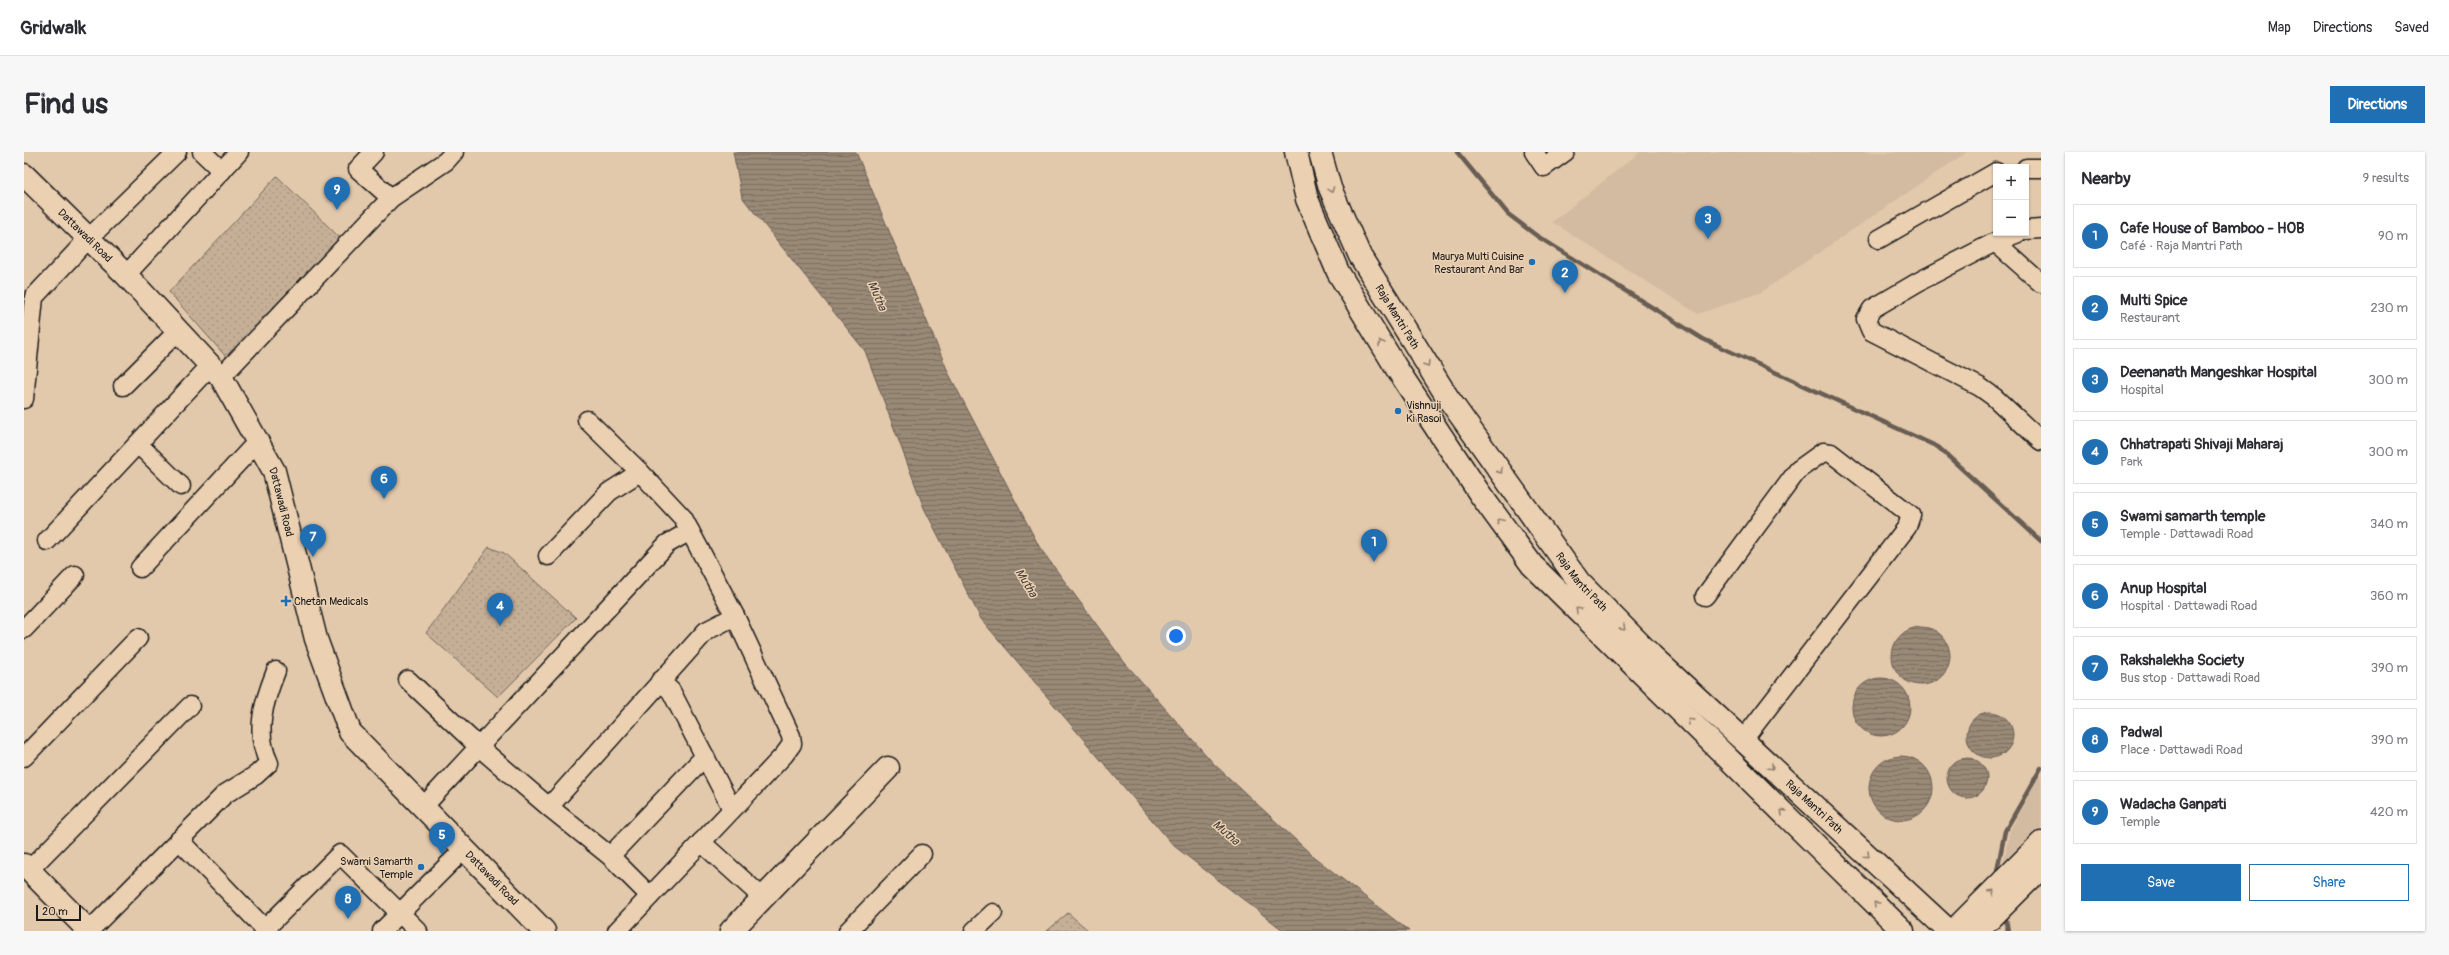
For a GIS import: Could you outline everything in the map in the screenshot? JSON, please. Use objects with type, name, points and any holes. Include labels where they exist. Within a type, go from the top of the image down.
[{"type":"main road","name":"Raja Mantri Path","points":[[1296,152],[1306,199],[1338,272],[1396,369],[1480,494],[1532,565],[1646,663],[1743,740],[1949,931]]},
{"type":"main road","name":"Raja Mantri Path","points":[[1320,152],[1330,188],[1360,256],[1448,398],[1579,582],[1646,663],[1903,931]]},
{"type":"main road","name":"Dattawadi Road","points":[[24,175],[126,275],[216,371],[258,441],[274,472],[316,639],[350,732],[544,931]]},
{"type":"main road","points":[[732,931],[888,768]]},
{"type":"main road","points":[[1954,931],[1977,924],[2027,873],[2041,843]]},
{"type":"main road","points":[[27,868],[89,931]]},
{"type":"street","points":[[24,399],[34,297],[88,238],[177,152]]},
{"type":"street","points":[[202,152],[222,171]]},
{"type":"street","points":[[126,275],[240,152]]},
{"type":"street","points":[[374,152],[358,169],[391,198]]},
{"type":"street","points":[[47,541],[138,444],[216,371],[391,198],[446,161],[454,152]]},
{"type":"street","points":[[1534,152],[1544,167],[1565,152]]},
{"type":"street","points":[[2029,168],[2041,168]]},
{"type":"street","points":[[1879,239],[1993,174]]},
{"type":"street","points":[[2029,230],[2041,229]]},
{"type":"street","points":[[2010,236],[1995,242],[1872,309],[1866,316],[1867,326],[1871,331],[1980,387],[1994,397],[2041,441]]},
{"type":"street","points":[[1995,242],[2041,283]]},
{"type":"street","points":[[123,386],[178,331]]},
{"type":"street","points":[[587,420],[640,472],[683,518],[735,616],[791,736],[792,744],[616,931]]},
{"type":"street","points":[[140,568],[258,441]]},
{"type":"street","points":[[138,444],[181,486]]},
{"type":"street","points":[[1705,596],[1798,470],[1823,452],[1831,453],[1911,515],[1907,527],[1743,740]]},
{"type":"street","points":[[548,556],[608,492],[640,472]]},
{"type":"street","points":[[423,807],[667,544],[690,531]]},
{"type":"street","points":[[24,629],[74,575]]},
{"type":"street","points":[[549,807],[660,681],[706,632],[735,616]]},
{"type":"street","points":[[24,757],[138,638]]},
{"type":"street","points":[[89,931],[225,794],[256,775],[269,763],[261,735],[263,704],[276,671]]},
{"type":"street","points":[[408,680],[479,747],[549,807],[610,856],[650,896]]},
{"type":"street","points":[[660,681],[671,691],[732,809]]},
{"type":"street","points":[[27,868],[190,706]]},
{"type":"street","points":[[610,856],[705,756]]},
{"type":"street","points":[[179,840],[264,930],[340,854],[418,931]]},
{"type":"street","points":[[701,842],[763,898]]},
{"type":"street","points":[[382,931],[464,849]]},
{"type":"street","points":[[848,931],[922,854]]},
{"type":"street","points":[[974,931],[993,913]]},
{"type":"shaded area","points":[[1640,152],[1967,152],[1760,293],[1698,314],[1552,222]]},
{"type":"shaded area","points":[[277,176],[340,238],[227,358],[169,292]]},
{"type":"shaded area","points":[[489,547],[504,553],[576,618],[498,697],[426,633]]},
{"type":"shaded area","points":[[2041,771],[2041,831],[2002,870],[2010,830]]},
{"type":"shaded area","points":[[1068,913],[1089,931],[1047,931]]},
{"type":"water","name":"Mutha","points":[[733,152],[856,152],[949,374],[1040,548],[1125,663],[1214,764],[1314,857],[1409,931],[1284,931],[1174,846],[981,619],[924,508],[865,351],[742,197]]},
{"type":"water","points":[[1921,627],[1932,629],[1945,640],[1948,645],[1950,656],[1948,667],[1937,680],[1932,683],[1921,685],[1910,683],[1897,672],[1894,667],[1892,656],[1894,645],[1905,632],[1910,629]]},
{"type":"water","points":[[1875,678],[1887,678],[1902,686],[1910,701],[1910,713],[1902,728],[1887,736],[1875,736],[1860,728],[1852,713],[1852,701],[1860,686]]},
{"type":"water","points":[[1990,712],[2003,716],[2009,722],[2013,735],[2009,748],[2003,754],[1990,758],[1977,754],[1971,748],[1967,735],[1971,722],[1977,716]]},
{"type":"water","points":[[1901,756],[1913,758],[1924,765],[1931,776],[1933,788],[1931,800],[1924,811],[1913,818],[1901,820],[1889,818],[1878,811],[1871,800],[1869,788],[1871,776],[1878,765],[1889,758]]},
{"type":"water","points":[[1967,758],[1975,760],[1981,764],[1985,770],[1987,778],[1985,786],[1981,792],[1975,796],[1967,798],[1959,796],[1953,792],[1949,786],[1947,778],[1949,770],[1953,764],[1959,760]]},
{"type":"waterway","points":[[1457,152],[1508,214],[1537,236],[1703,339],[1938,447],[2041,541]]},
{"type":"waterway","points":[[1996,876],[2005,831],[2041,768]]},
{"type":"waterway","points":[[2005,914],[2008,931]]},
{"type":"place","name":"Wadacha Ganpati","points":[[337,210]]},
{"type":"place","name":"Deenanath Mangeshkar Hospital","points":[[1708,239]]},
{"type":"place","name":"Maurya Multi Cuisine Restaurant And Bar","points":[[1532,262]]},
{"type":"place","name":"Multi Spice","points":[[1565,293]]},
{"type":"place","name":"Vishnuji Ki Rasoi","points":[[1398,411]]},
{"type":"place","name":"Anup Hospital","points":[[384,499]]},
{"type":"place","name":"Rakshalekha Society","points":[[313,557]]},
{"type":"place","name":"Cafe House of Bamboo - HOB","points":[[1374,562]]},
{"type":"place","name":"Chetan Medicals","points":[[286,601]]},
{"type":"place","name":"Chhatrapati Shivaji Maharaj","points":[[500,626]]},
{"type":"place","name":"Swami samarth temple","points":[[442,855]]},
{"type":"place","name":"Swami Samarth Temple","points":[[421,867]]},
{"type":"place","name":"Padwal","points":[[348,919]]}]
